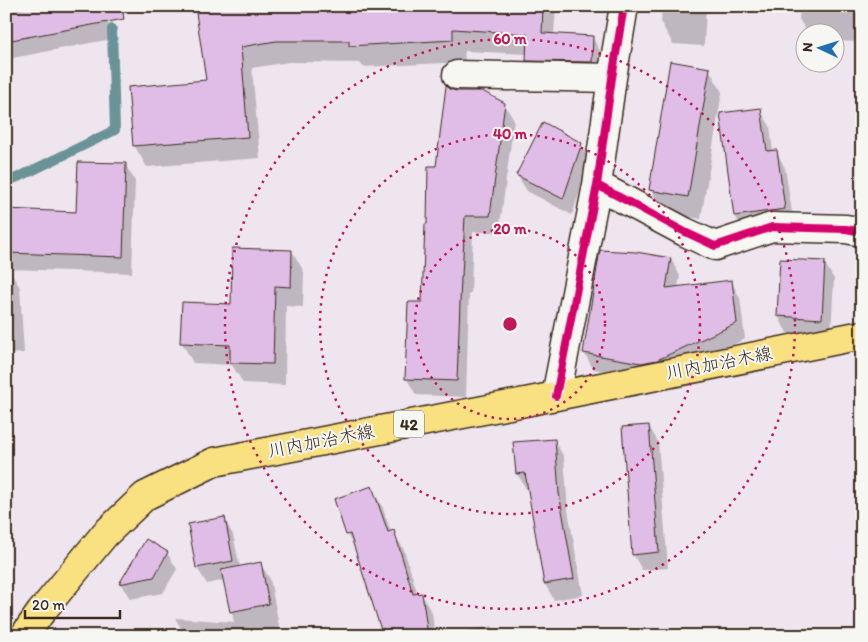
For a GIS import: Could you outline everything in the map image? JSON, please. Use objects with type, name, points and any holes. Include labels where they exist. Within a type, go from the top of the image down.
[{"type":"main road","name":"川内加治木線","points":[[24,636],[41,624],[105,534],[145,496],[214,462],[862,335]]},
{"type":"street","points":[[556,396],[597,185],[624,6]]},
{"type":"street","points":[[457,75],[612,78]]},
{"type":"street","points":[[597,185],[714,246],[772,227],[846,229],[862,232]]},
{"type":"building","points":[[33,6],[122,6],[124,19],[6,41],[6,11]]},
{"type":"building","points":[[195,6],[543,6],[542,33],[593,36],[592,62],[526,61],[527,34],[453,29],[453,40],[349,46],[349,41],[276,41],[241,47],[248,137],[133,146],[128,87],[206,80]]},
{"type":"building","points":[[670,61],[710,68],[688,197],[649,190]]},
{"type":"building","points":[[446,86],[457,91],[482,91],[505,103],[490,216],[465,216],[457,381],[405,379],[408,302],[422,302],[425,224],[427,224],[428,166],[436,166]]},
{"type":"building","points":[[761,108],[767,151],[777,150],[785,209],[734,216],[720,113]]},
{"type":"building","points":[[543,122],[582,143],[563,199],[516,175]]},
{"type":"building","points":[[78,162],[126,163],[123,257],[6,253],[6,209],[76,212]]},
{"type":"building","points":[[232,248],[292,250],[291,287],[275,286],[273,364],[230,363],[230,345],[180,343],[182,302],[231,304]]},
{"type":"building","points":[[600,250],[636,252],[671,258],[666,288],[732,280],[737,323],[657,360],[641,363],[583,353]]},
{"type":"building","points":[[780,259],[825,261],[822,319],[777,316]]},
{"type":"building","points":[[649,425],[659,552],[632,555],[622,427]]},
{"type":"building","points":[[555,439],[559,493],[574,579],[544,584],[525,473],[516,474],[513,442]]},
{"type":"building","points":[[372,486],[388,532],[394,530],[413,594],[422,593],[428,636],[383,636],[350,534],[346,535],[334,499]]},
{"type":"building","points":[[225,517],[233,561],[196,568],[188,524]]},
{"type":"building","points":[[146,539],[168,552],[154,577],[119,584]]},
{"type":"building","points":[[261,562],[269,604],[230,612],[221,570]]},
{"type":"waterway","points":[[6,182],[115,130],[112,29]]},
{"type":"cycle path","points":[[556,396],[597,185],[624,6]]},
{"type":"cycle path","points":[[597,185],[715,246],[772,227],[846,229],[862,232]]}]
